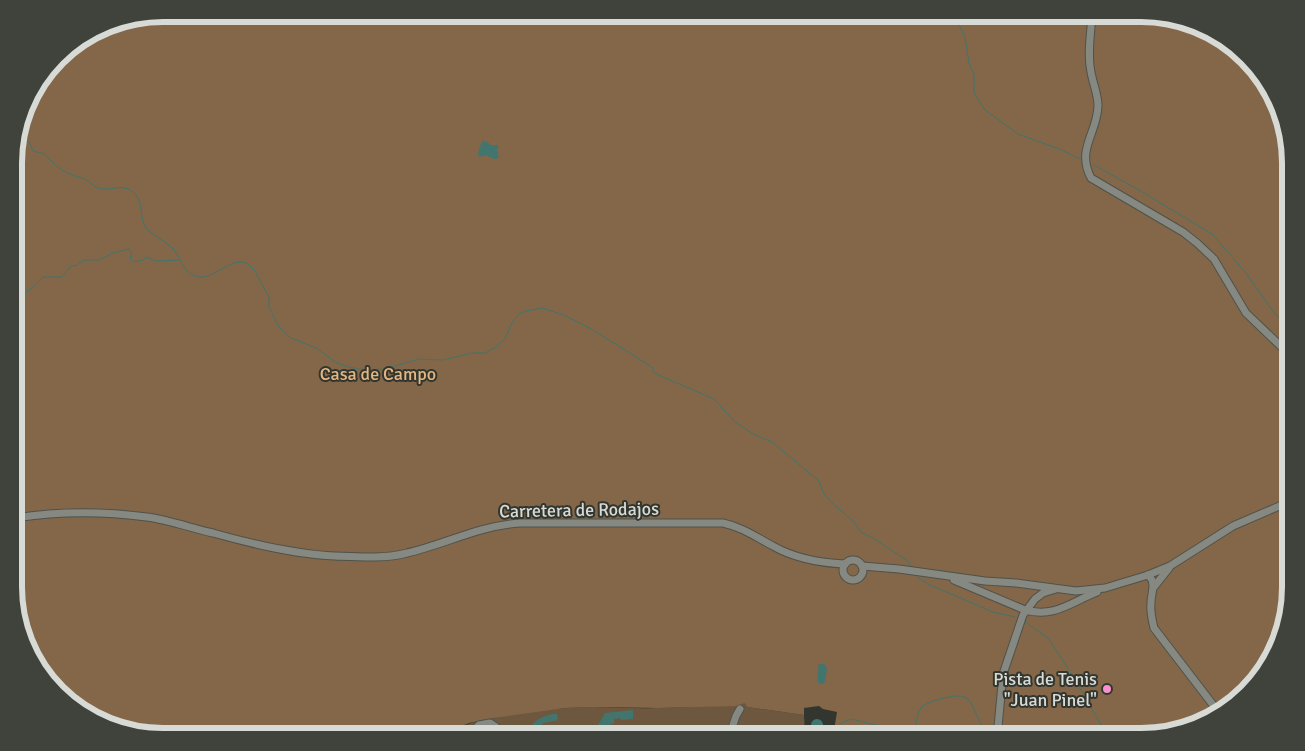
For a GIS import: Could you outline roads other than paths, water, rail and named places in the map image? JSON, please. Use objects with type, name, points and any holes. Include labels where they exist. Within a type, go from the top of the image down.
[{"type":"street","points":[[1092,22],[1091,73],[1096,88],[1098,107],[1086,149],[1086,168],[1092,178],[1183,232],[1197,243],[1214,259],[1246,312],[1282,347]]},
{"type":"street","points":[[945,576],[1025,610],[1047,613],[1062,609],[1080,598],[1105,588],[1170,566],[1233,526],[1282,505]]},
{"type":"street","name":"Carretera de Rodajos","points":[[22,517],[74,512],[148,517],[241,541],[335,556],[390,556],[406,554],[471,532],[499,525],[520,523],[723,523],[744,530],[791,555],[811,560],[845,564]]},
{"type":"street","points":[[862,566],[860,576],[851,579],[844,573],[845,564],[853,560],[859,562],[862,566],[1076,591],[1105,588]]},
{"type":"street","points":[[1153,590],[1170,566]]},
{"type":"street","points":[[1148,575],[1152,578],[1151,611],[1154,628],[1215,708]]},
{"type":"street","points":[[998,728],[1003,674],[1025,610],[1035,598],[1059,588]]},
{"type":"street","points":[[732,728],[740,710]]},
{"type":"street","points":[[476,728],[479,725],[490,723],[498,728]]},
{"type":"water","points":[[482,141],[499,147],[497,150],[499,158],[494,159],[486,155],[479,157],[478,153]]},
{"type":"water","points":[[824,664],[827,668],[825,682],[822,684],[818,683],[818,666]]},
{"type":"water","points":[[633,710],[633,719],[614,719],[614,723],[605,728],[599,728],[598,725],[605,713]]},
{"type":"water","points":[[557,714],[558,720],[544,723],[538,728],[531,728],[536,721]]},
{"type":"water","points":[[819,719],[823,723],[823,728],[811,728],[812,720]]},
{"type":"waterway","points":[[957,22],[965,37],[969,63],[974,74],[974,93],[985,110],[1018,134],[1062,150],[1080,159]]},
{"type":"waterway","points":[[25,140],[30,143],[33,151],[45,154],[62,170],[85,179],[97,188],[124,188],[132,191],[139,199],[144,225],[177,253],[185,268],[191,274],[202,277],[208,276],[234,263],[248,264],[255,271],[269,297],[269,307],[279,327],[291,338],[316,348],[337,363],[348,367],[365,370],[385,369],[419,359],[443,360],[472,353],[485,353],[505,339],[512,323],[519,314],[525,311],[543,308],[566,316],[593,330],[652,367],[654,373],[714,399],[735,422],[755,435],[772,442],[819,481],[823,492],[831,502],[854,522],[862,533],[908,561],[911,566]]},
{"type":"waterway","points":[[1094,165],[1212,234],[1246,273],[1274,313],[1282,320]]},
{"type":"waterway","points":[[22,295],[43,277],[62,277],[71,266],[77,265],[84,260],[99,260],[113,253],[129,249],[132,253],[130,258],[134,262],[143,260],[146,257],[156,261],[179,260]]},
{"type":"waterway","points":[[917,577],[928,584],[993,612],[1015,617]]},
{"type":"waterway","points":[[1025,621],[1048,638],[1076,681],[1103,728]]},
{"type":"waterway","points":[[904,728],[914,727],[920,710],[926,704],[947,697],[957,696],[968,699],[983,728]]},
{"type":"waterway","points":[[838,728],[843,722],[851,719],[889,728]]},
{"type":"place","name":"Pista de Tenis \"Juan Pinel\"","points":[[1107,689]]},
{"type":"park label","name":"Casa de Campo","points":[[378,374]]}]
